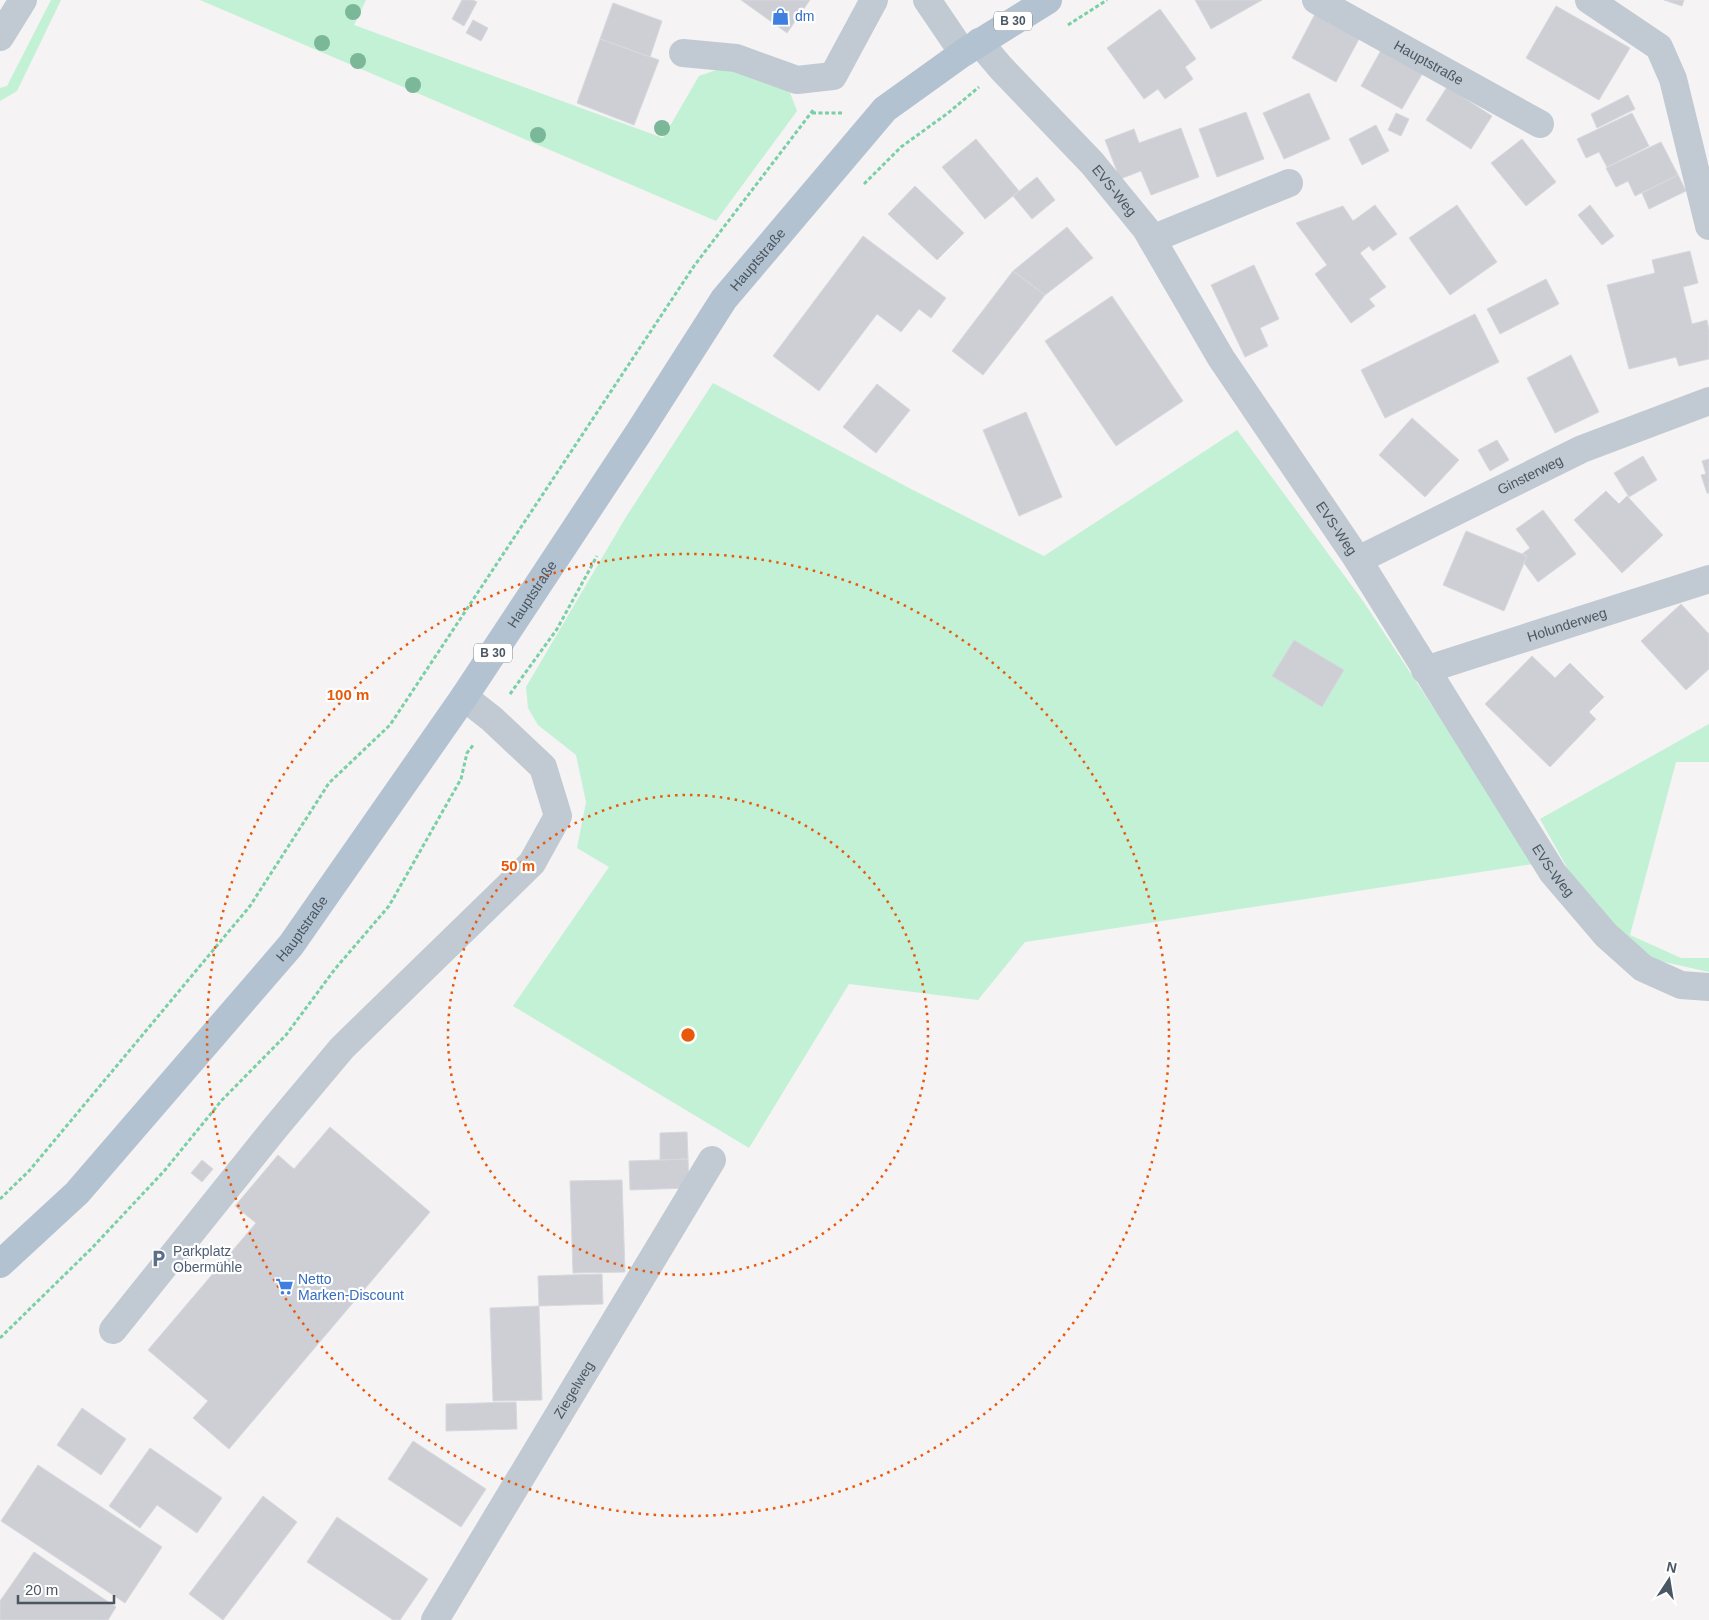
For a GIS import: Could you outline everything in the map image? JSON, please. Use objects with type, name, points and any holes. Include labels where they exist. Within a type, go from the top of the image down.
[{"type":"main road","name":"Hauptstraße","points":[[0,1264],[77,1193],[291,945],[464,697],[639,432],[724,299],[885,108],[971,48],[1048,0]]},
{"type":"street","points":[[0,37],[22,0]]},
{"type":"street","points":[[683,52],[736,58],[797,80],[833,76],[874,0]]},
{"type":"street","name":"EVS-Weg","points":[[927,0],[971,48],[1001,68],[1092,163],[1146,229],[1221,358],[1358,560],[1553,873],[1606,935],[1643,968],[1682,985],[1709,987]]},
{"type":"street","name":"Hauptstraße","points":[[1316,0],[1540,124]]},
{"type":"street","points":[[1589,0],[1659,47],[1672,79],[1709,226]]},
{"type":"street","points":[[1152,239],[1289,183]]},
{"type":"street","name":"Ginsterweg","points":[[1358,560],[1582,449],[1709,401]]},
{"type":"street","name":"Holunderweg","points":[[1425,670],[1709,578]]},
{"type":"street","points":[[113,1330],[342,1048],[532,863],[558,816],[543,767],[492,719],[464,697]]},
{"type":"street","name":"Ziegelweg","points":[[435,1620],[712,1160]]},
{"type":"path","points":[[862,187],[900,147],[948,112],[1001,68]]},
{"type":"path","points":[[0,1199],[29,1171],[250,906],[329,783],[390,726],[694,266],[812,113],[833,76]]},
{"type":"path","points":[[0,1338],[92,1248],[165,1170],[222,1100],[286,1035],[335,969],[389,906],[461,779],[467,753],[557,629],[599,550]]},
{"type":"green space","points":[[51,0],[61,0],[17,91],[0,101],[0,88],[7,86]]},
{"type":"green space","points":[[200,0],[366,0],[354,25],[663,138],[699,76],[730,65],[789,90],[797,111],[716,221]]},
{"type":"green space","points":[[713,383],[909,488],[1044,556],[1237,430],[1363,601],[1516,833],[1533,864],[1025,942],[978,1000],[849,984],[749,1148],[513,1006],[609,867],[577,848],[586,802],[576,755],[538,725],[528,708],[526,687],[626,517]]},
{"type":"green space","points":[[1709,724],[1709,762],[1676,762],[1630,935],[1681,958],[1709,958],[1709,972],[1655,960],[1622,936],[1579,889],[1540,819]]},
{"type":"building","points":[[462,0],[477,2],[464,26],[452,19]]},
{"type":"building","name":"dm","points":[[741,0],[810,0],[787,33]]},
{"type":"building","points":[[1195,0],[1262,0],[1211,29]]},
{"type":"building","points":[[1664,0],[1684,0],[1682,6]]},
{"type":"building","points":[[613,3],[662,21],[650,57],[600,39]]},
{"type":"building","points":[[1556,6],[1630,48],[1599,100],[1526,58]]},
{"type":"building","points":[[1160,9],[1196,59],[1185,67],[1193,79],[1165,99],[1158,89],[1144,99],[1107,48]]},
{"type":"building","points":[[1315,14],[1360,37],[1336,82],[1292,58]]},
{"type":"building","points":[[473,20],[488,28],[481,41],[466,33]]},
{"type":"building","points":[[600,39],[659,60],[634,125],[577,103]]},
{"type":"building","points":[[1384,45],[1425,69],[1402,109],[1361,86]]},
{"type":"building","points":[[1447,87],[1492,116],[1471,149],[1426,120]]},
{"type":"building","points":[[1309,93],[1330,139],[1284,159],[1263,113]]},
{"type":"building","points":[[1628,95],[1635,109],[1597,128],[1591,114]]},
{"type":"building","points":[[1246,112],[1264,159],[1217,177],[1199,129]]},
{"type":"building","points":[[1396,113],[1409,119],[1401,136],[1388,130]]},
{"type":"building","points":[[1632,113],[1649,146],[1607,167],[1599,152],[1586,158],[1577,139]]},
{"type":"building","points":[[1376,125],[1389,151],[1362,165],[1349,139]]},
{"type":"building","points":[[1181,128],[1199,177],[1151,195],[1141,171],[1120,179],[1105,140],[1134,129],[1139,143]]},
{"type":"building","points":[[976,139],[1019,191],[985,219],[942,167]]},
{"type":"building","points":[[1522,139],[1556,182],[1526,206],[1491,163]]},
{"type":"building","points":[[1661,142],[1678,175],[1635,196],[1628,181],[1616,187],[1606,168]]},
{"type":"building","points":[[1678,175],[1686,191],[1649,209],[1642,193]]},
{"type":"building","points":[[1037,177],[1055,200],[1032,219],[1013,196]]},
{"type":"building","points":[[915,186],[964,233],[937,260],[888,214]]},
{"type":"building","points":[[1375,205],[1397,234],[1373,251],[1369,246],[1360,253],[1386,287],[1369,299],[1375,306],[1351,323],[1315,274],[1327,265],[1296,223],[1343,206],[1353,221]]},
{"type":"building","points":[[1457,205],[1497,262],[1450,295],[1409,238]]},
{"type":"building","points":[[1590,205],[1614,236],[1602,245],[1578,215]]},
{"type":"building","points":[[1067,227],[1093,258],[1045,295],[1013,271]]},
{"type":"building","points":[[863,236],[946,298],[931,318],[919,309],[901,332],[877,314],[819,391],[773,356]]},
{"type":"building","points":[[1690,251],[1698,283],[1683,287],[1692,324],[1707,320],[1709,359],[1679,366],[1676,357],[1629,369],[1607,285],[1655,273],[1652,260]]},
{"type":"building","points":[[1254,265],[1279,319],[1260,328],[1268,346],[1245,357],[1211,285]]},
{"type":"building","points":[[1013,271],[1045,295],[983,375],[952,351]]},
{"type":"building","points":[[1546,279],[1559,304],[1500,334],[1487,309]]},
{"type":"building","points":[[1112,296],[1183,401],[1116,446],[1045,341]]},
{"type":"building","points":[[1475,314],[1499,362],[1385,418],[1361,370]]},
{"type":"building","points":[[1571,355],[1599,412],[1555,433],[1527,378]]},
{"type":"building","points":[[877,384],[910,410],[876,453],[843,427]]},
{"type":"building","points":[[1026,412],[1062,497],[1019,516],[983,430]]},
{"type":"building","points":[[1412,418],[1459,460],[1425,497],[1379,455]]},
{"type":"building","points":[[1497,440],[1509,460],[1490,471],[1478,450]]},
{"type":"building","points":[[1643,456],[1657,480],[1629,497],[1614,473]]},
{"type":"building","points":[[1709,459],[1709,493],[1707,493],[1701,475],[1706,474],[1702,461]]},
{"type":"building","points":[[1606,491],[1619,504],[1627,496],[1663,535],[1622,573],[1574,520]]},
{"type":"building","points":[[1543,510],[1576,554],[1538,582],[1524,563],[1527,556],[1522,554],[1530,548],[1516,529]]},
{"type":"building","points":[[1466,531],[1527,556],[1504,611],[1443,585]]},
{"type":"building","points":[[1681,604],[1709,634],[1709,669],[1686,690],[1641,641]]},
{"type":"building","points":[[1294,640],[1344,670],[1322,707],[1272,676]]},
{"type":"building","points":[[1532,656],[1555,678],[1570,663],[1604,697],[1589,712],[1596,719],[1550,767],[1485,704]]},
{"type":"building","name":"Netto Marken-Discount","points":[[330,1127],[430,1212],[229,1449],[193,1418],[208,1401],[148,1350],[256,1223],[235,1206],[278,1155],[294,1169]]},
{"type":"building","points":[[687,1132],[688,1159],[660,1160],[660,1133]]},
{"type":"building","points":[[688,1159],[689,1188],[630,1190],[629,1161]]},
{"type":"building","points":[[202,1160],[213,1169],[202,1182],[191,1173]]},
{"type":"building","points":[[622,1180],[625,1272],[573,1273],[570,1181]]},
{"type":"building","points":[[602,1274],[603,1304],[539,1306],[538,1276]]},
{"type":"building","points":[[539,1306],[542,1400],[493,1401],[490,1308]]},
{"type":"building","points":[[516,1402],[517,1429],[446,1431],[446,1404]]},
{"type":"building","points":[[82,1408],[126,1439],[101,1475],[57,1445]]},
{"type":"building","points":[[413,1441],[486,1489],[461,1527],[388,1479]]},
{"type":"building","points":[[150,1448],[222,1498],[197,1533],[157,1505],[140,1528],[109,1506]]},
{"type":"building","points":[[38,1465],[162,1547],[125,1603],[1,1521]]},
{"type":"building","points":[[263,1496],[297,1522],[223,1620],[189,1594]]},
{"type":"building","points":[[337,1517],[428,1579],[400,1620],[393,1620],[307,1562]]},
{"type":"building","points":[[34,1552],[116,1607],[108,1620],[0,1620],[0,1601]]},
{"type":"place","name":"dm","points":[[781,16]]},
{"type":"place","name":"Parkplatz Obermühle","points":[[159,1259]]},
{"type":"place","name":"Netto Marken-Discount","points":[[284,1287]]}]
